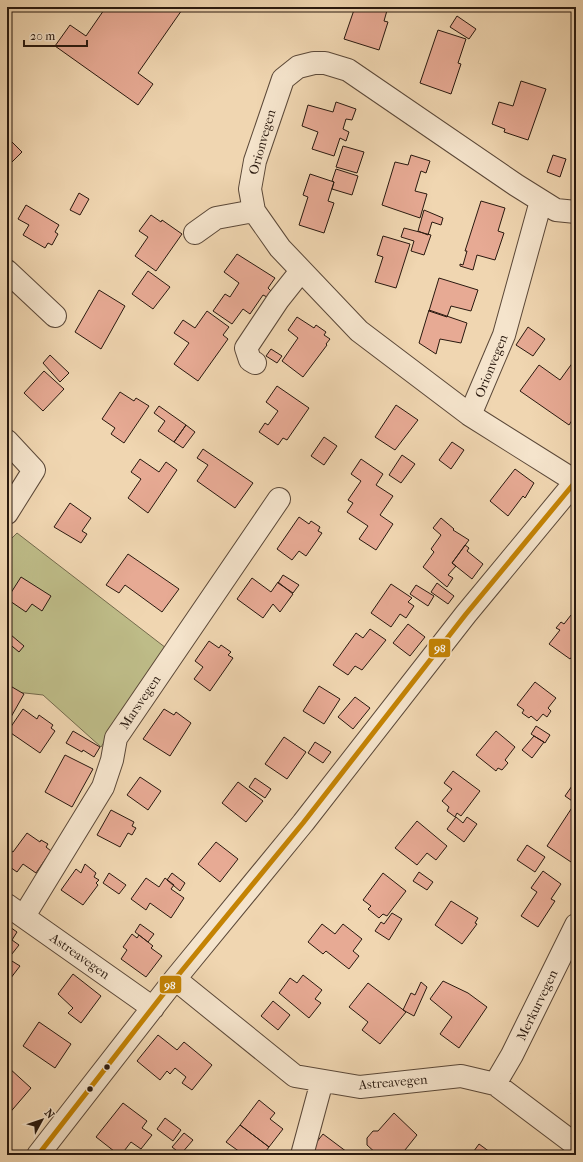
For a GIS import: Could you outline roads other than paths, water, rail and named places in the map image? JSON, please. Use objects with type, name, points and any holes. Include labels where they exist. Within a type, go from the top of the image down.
[{"type":"street","name":"Orionvegen","points":[[576,212],[556,210],[348,70],[325,63],[314,63],[298,67],[283,79],[255,161],[250,189],[254,211],[280,248],[359,331],[470,415],[576,481]]},
{"type":"street","name":"Orionvegen","points":[[470,415],[504,335],[541,200]]},
{"type":"street","points":[[195,233],[216,218],[254,211]]},
{"type":"street","points":[[7,271],[55,316]]},
{"type":"street","points":[[255,363],[250,360],[246,348],[278,300],[301,271]]},
{"type":"street","points":[[7,441],[34,470],[7,513]]},
{"type":"street","points":[[38,1155],[175,978],[304,823],[466,614],[576,481]]},
{"type":"street","name":"Marsvegen","points":[[15,911],[103,787],[112,760],[116,738],[279,499]]},
{"type":"street","name":"Astreavegen","points":[[15,911],[153,1008]]},
{"type":"street","name":"Merkurvegen","points":[[495,1084],[512,1055],[576,925]]},
{"type":"street","name":"Astreavegen","points":[[175,978],[295,1076],[360,1087],[461,1076],[495,1084],[576,1145]]},
{"type":"street","points":[[302,1155],[322,1081]]}]
